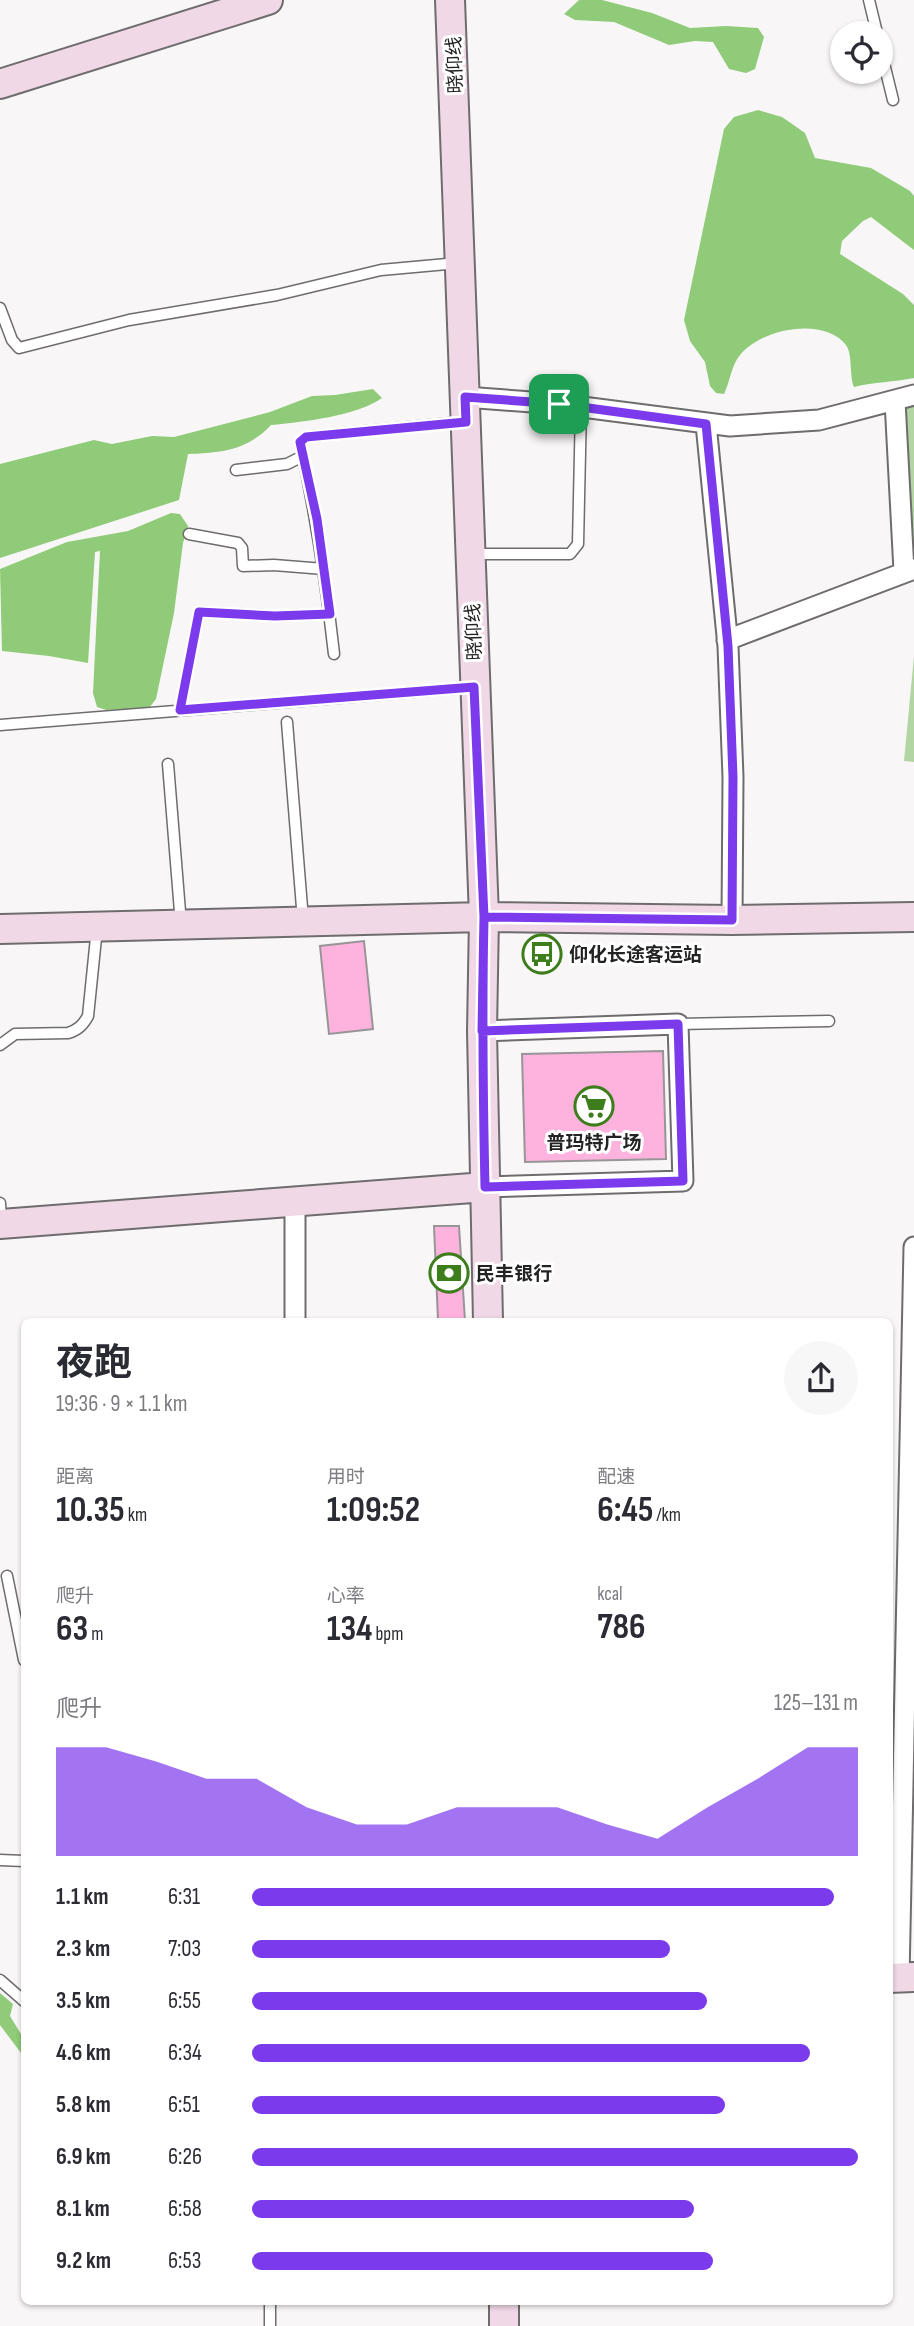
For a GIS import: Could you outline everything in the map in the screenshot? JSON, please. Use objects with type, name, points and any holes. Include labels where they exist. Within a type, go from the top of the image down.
[{"type":"street","points":[[0,84],[268,0]]},
{"type":"street","name":"晓仰线","points":[[450,0],[484,917],[482,1031],[488,1318]]},
{"type":"street","points":[[465,410],[581,407],[730,426],[819,420],[914,395]]},
{"type":"street","points":[[727,640],[909,570],[895,401]]},
{"type":"street","points":[[706,424],[727,640],[733,777],[732,920]]},
{"type":"street","points":[[0,929],[484,917],[732,920],[914,917]]},
{"type":"street","points":[[0,1217],[295,1201],[485,1187],[683,1181],[678,1024],[482,1031]]},
{"type":"street","points":[[295,1201],[295,1318]]},
{"type":"street","points":[[900,1978],[914,1250]]},
{"type":"street","points":[[503,2305],[504,2326]]},
{"type":"lane","points":[[869,0],[874,21]]},
{"type":"lane","points":[[889,84],[893,100]]},
{"type":"lane","points":[[0,308],[12,340],[19,348],[129,320],[277,295],[381,270],[460,263]]},
{"type":"lane","points":[[470,554],[570,554],[578,544],[581,407]]},
{"type":"lane","points":[[334,654],[324,569],[300,442],[306,437],[465,410]]},
{"type":"lane","points":[[236,470],[287,464],[303,456]]},
{"type":"lane","points":[[189,534],[239,543],[243,566],[274,565],[324,569]]},
{"type":"lane","points":[[180,710],[199,612],[275,616],[330,614]]},
{"type":"lane","points":[[0,725],[474,687]]},
{"type":"lane","points":[[286,722],[303,922]]},
{"type":"lane","points":[[168,764],[181,925]]},
{"type":"lane","points":[[0,1045],[15,1034],[68,1033],[84,1024],[89,1016],[97,927]]},
{"type":"lane","points":[[678,1024],[829,1021]]},
{"type":"lane","points":[[7,1576],[21,1645]]},
{"type":"lane","points":[[0,1860],[21,1861]]},
{"type":"lane","points":[[0,1980],[21,1998]]},
{"type":"lane","points":[[270,2305],[270,2326]]},
{"type":"shaded area","points":[[579,0],[602,0],[652,13],[690,28],[758,28],[764,37],[755,69],[746,73],[729,69],[713,42],[695,41],[669,45],[614,22],[575,20],[564,14]]},
{"type":"shaded area","points":[[758,110],[782,117],[805,133],[815,158],[871,168],[914,196],[914,250],[871,217],[842,241],[840,254],[903,294],[914,305],[914,378],[854,387],[850,354],[846,345],[836,336],[823,331],[792,329],[762,338],[749,346],[737,359],[724,394],[716,393],[710,386],[705,362],[690,341],[684,320],[724,129],[734,117]]},
{"type":"shaded area","points":[[373,389],[382,398],[358,409],[329,417],[271,425],[243,445],[212,453],[188,454],[179,500],[0,558],[0,464],[94,440],[112,444],[152,436],[174,437],[270,412],[312,396]]},
{"type":"shaded area","points":[[914,403],[914,577],[901,406]]},
{"type":"shaded area","points":[[171,513],[180,514],[188,526],[156,699],[149,708],[106,710],[97,707],[93,693],[100,551],[95,552],[88,663],[2,651],[0,569],[67,542],[128,531]]},
{"type":"shaded area","points":[[914,656],[914,762],[904,761]]},
{"type":"shaded area","points":[[0,1993],[13,2004],[10,2016],[21,2034],[21,2053],[0,2025]]},
{"type":"building","points":[[364,941],[373,1029],[329,1034],[320,946]]},
{"type":"building","name":"普玛特广场","points":[[663,1051],[666,1159],[525,1162],[522,1054]]},
{"type":"building","name":"民丰银行","points":[[434,1226],[459,1226],[465,1318],[438,1318]]},
{"type":"place","name":"仰化长途客运站","points":[[542,954]]},
{"type":"place","name":"普玛特广场","points":[[594,1106]]},
{"type":"place","name":"民丰银行","points":[[449,1273]]},
{"type":"route","points":[[559,404],[465,397],[466,422],[306,437],[300,442],[317,519],[330,614],[275,616],[199,612],[180,710],[474,687],[484,917],[482,1031],[678,1024],[683,1181],[485,1187],[482,1031],[483,974],[484,917],[732,920],[733,777],[728,646],[706,424],[559,404]]}]
